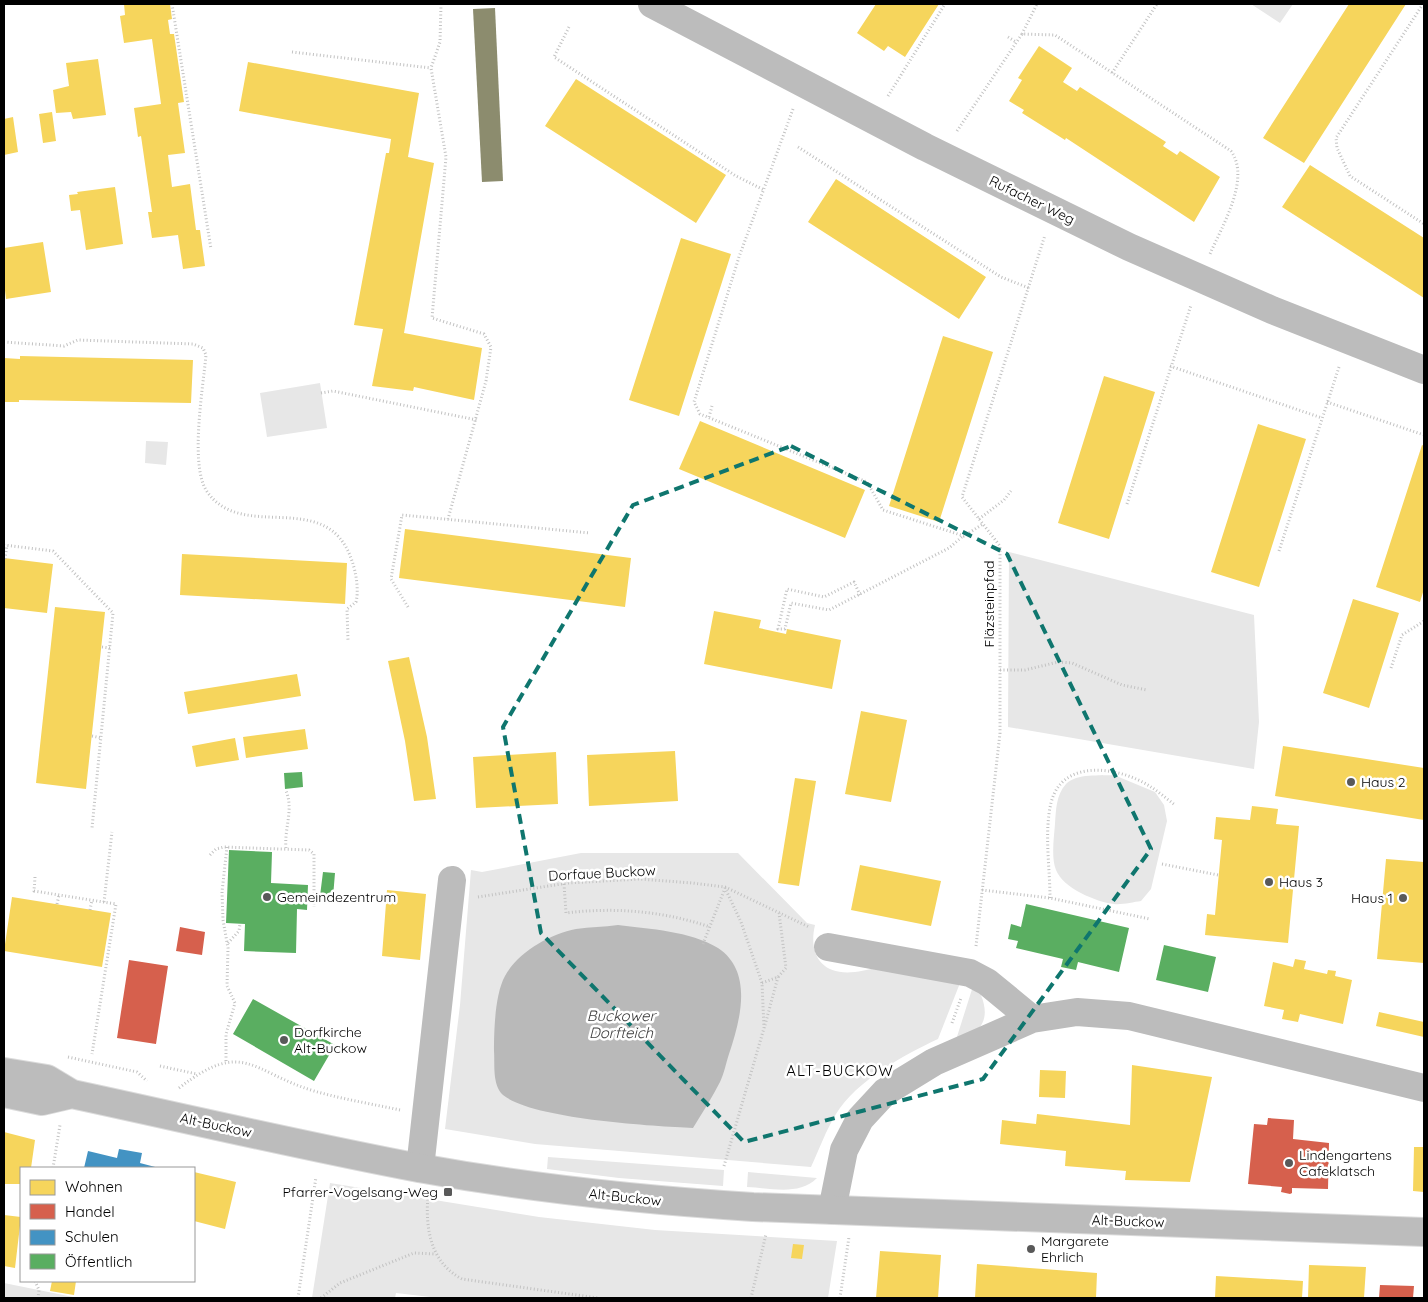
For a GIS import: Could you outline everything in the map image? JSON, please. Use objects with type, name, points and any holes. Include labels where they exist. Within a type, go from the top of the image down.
[{"type":"street","name":"Rufacher Weg","points":[[652,4],[941,155],[1196,292],[1424,370]]},
{"type":"street","points":[[420,1168],[452,880]]},
{"type":"street","points":[[828,947],[970,973],[987,982],[1032,1019]]},
{"type":"street","points":[[832,1210],[844,1150],[860,1119],[885,1092],[934,1062],[1032,1019],[1076,1012],[1128,1016],[1424,1088]]},
{"type":"street","name":"Alt-Buckow","points":[[4,1072],[46,1079],[72,1094],[420,1168],[553,1189],[644,1199],[832,1210],[1424,1232]]},
{"type":"street","name":"Alt-Buckow","points":[[4,1093],[42,1101],[72,1094]]},
{"type":"path","points":[[172,4],[211,249]]},
{"type":"path","points":[[441,4],[440,42],[431,68],[446,157],[432,318],[484,334],[490,341],[491,347],[477,420],[448,519]]},
{"type":"path","points":[[876,121],[891,90],[944,4]]},
{"type":"path","points":[[941,155],[1022,34],[1037,4]]},
{"type":"path","points":[[1112,73],[1157,4]]},
{"type":"path","points":[[1423,4],[1336,138],[1337,148],[1350,176],[1424,224]]},
{"type":"path","points":[[569,27],[554,57],[736,176],[764,190]]},
{"type":"path","points":[[1022,34],[1055,35],[1231,151],[1237,159],[1238,187],[1196,292],[1170,366],[1127,504]]},
{"type":"path","points":[[1008,37],[1016,42]]},
{"type":"path","points":[[292,52],[431,68]]},
{"type":"path","points":[[795,104],[739,258],[694,402],[700,414],[867,482],[883,510],[964,536]]},
{"type":"path","points":[[798,147],[1001,277],[1029,288]]},
{"type":"path","name":"Fläzsteinpfad","points":[[975,949],[1000,733],[1000,546],[962,497],[1045,235]]},
{"type":"path","points":[[4,342],[64,346],[78,340],[193,344],[203,348],[206,353],[198,464],[206,490],[224,509],[241,514],[308,519],[324,524],[337,534],[349,551],[356,585],[356,602],[347,609],[348,641]]},
{"type":"path","points":[[1170,366],[1322,418]]},
{"type":"path","points":[[1279,551],[1338,367]]},
{"type":"path","points":[[321,392],[333,391],[477,420]]},
{"type":"path","points":[[1327,402],[1424,435]]},
{"type":"path","points":[[708,417],[712,406]]},
{"type":"path","points":[[979,519],[1004,500],[1011,491]]},
{"type":"path","points":[[408,607],[391,578],[402,515],[590,533]]},
{"type":"path","points":[[860,595],[854,582],[824,597],[787,589],[778,629],[785,629],[791,603],[829,610],[860,595],[949,548],[983,524]]},
{"type":"path","points":[[5,559],[5,545],[53,551],[113,613],[92,828]]},
{"type":"path","points":[[1391,668],[1402,635],[1424,621]]},
{"type":"path","points":[[102,647],[110,648]]},
{"type":"path","points":[[1000,670],[1025,670],[1058,662],[1072,663],[1122,685],[1148,690]]},
{"type":"path","points":[[92,736],[102,738]]},
{"type":"path","points":[[1050,898],[1049,819],[1051,803],[1055,790],[1072,775],[1092,771],[1113,771],[1125,774],[1150,786],[1175,805]]},
{"type":"path","points":[[286,791],[290,808],[286,828],[286,848]]},
{"type":"path","points":[[104,902],[112,832]]},
{"type":"path","points":[[226,1061],[226,1034],[235,1003],[227,986],[228,944],[223,920],[222,892],[227,847]]},
{"type":"path","points":[[210,855],[216,849],[227,847],[309,850],[314,854],[314,907]]},
{"type":"path","points":[[1162,864],[1218,875]]},
{"type":"path","points":[[35,877],[34,891],[116,904],[92,1054]]},
{"type":"path","name":"Dorfaue Buckow","points":[[475,897],[564,884],[640,879],[725,887],[810,927]]},
{"type":"path","points":[[564,884],[566,913],[581,911],[662,913],[710,927]]},
{"type":"path","points":[[704,944],[725,887]]},
{"type":"path","points":[[725,887],[741,922],[762,983],[764,1028]]},
{"type":"path","points":[[982,890],[1050,898],[1150,920]]},
{"type":"path","points":[[57,904],[59,895]]},
{"type":"path","points":[[90,910],[92,900]]},
{"type":"path","points":[[762,983],[778,976],[786,968],[779,913]]},
{"type":"path","points":[[228,944],[239,931],[240,924]]},
{"type":"path","points":[[724,1166],[778,976]]},
{"type":"path","points":[[949,1032],[962,997]]},
{"type":"path","points":[[63,1056],[137,1072],[150,1083]]},
{"type":"path","points":[[179,1088],[197,1074],[226,1061],[256,1065],[313,1091],[408,1111]]},
{"type":"path","points":[[160,1066],[197,1074]]},
{"type":"path","points":[[53,1167],[61,1120]]},
{"type":"path","points":[[298,1298],[316,1177]]},
{"type":"path","points":[[428,1196],[426,1215],[436,1254],[450,1273],[462,1279],[598,1298]]},
{"type":"path","points":[[751,1298],[767,1233]]},
{"type":"path","points":[[840,1298],[849,1238]]},
{"type":"path","points":[[321,1298],[340,1283],[414,1253],[436,1254]]},
{"type":"path","points":[[35,1282],[39,1290],[38,1298]]},
{"type":"highlighted area","points":[[791,446],[1007,554],[1151,849],[983,1079],[744,1142],[541,933],[503,727],[633,505]]},
{"type":"shaded area","points":[[1251,4],[1293,4],[1280,23]]},
{"type":"shaded area","points":[[320,383],[327,428],[267,437],[260,393]]},
{"type":"shaded area","points":[[146,441],[168,442],[166,465],[145,463]]},
{"type":"shaded area","points":[[1009,552],[1254,615],[1259,722],[1254,769],[1008,727]]},
{"type":"shaded area","points":[[1114,775],[1155,792],[1164,805],[1167,821],[1151,889],[1141,901],[1120,904],[1107,903],[1090,897],[1065,883],[1056,870],[1053,854],[1057,803],[1060,793],[1066,784],[1076,778]]},
{"type":"shaded area","points":[[581,853],[738,853],[807,923],[815,925],[813,936],[816,954],[826,967],[834,971],[844,972],[894,967],[962,978],[938,1039],[882,1070],[868,1080],[845,1102],[832,1120],[811,1167],[535,1144],[445,1129],[460,1005],[471,870],[482,872]]},
{"type":"shaded area","points":[[974,983],[983,1000],[984,1020],[976,1031],[955,1043]]},
{"type":"shaded area","points":[[548,1157],[724,1170],[723,1186],[619,1178],[547,1169]]},
{"type":"shaded area","points":[[748,1172],[817,1178],[810,1184],[793,1189],[747,1187]]},
{"type":"shaded area","points":[[330,1183],[539,1217],[655,1230],[837,1241],[828,1298],[439,1298],[396,1293],[395,1298],[312,1298]]},
{"type":"shaded area","points":[[4,1283],[78,1298],[4,1298]]},
{"type":"water","name":"Buckower Dorfteich","points":[[618,925],[682,934],[707,942],[718,948],[729,958],[736,970],[740,983],[741,998],[737,1027],[720,1082],[693,1128],[594,1120],[539,1110],[518,1103],[503,1095],[497,1086],[494,1051],[496,1012],[499,992],[505,976],[511,967],[536,945],[566,931]]},
{"type":"building: Wohnen","points":[[124,4],[170,4],[172,19],[168,20],[170,34],[174,34],[184,102],[178,103],[185,153],[168,155],[172,187],[190,184],[196,230],[200,230],[205,266],[183,269],[178,235],[152,238],[148,212],[152,212],[141,136],[138,137],[134,108],[161,104],[152,39],[124,43],[120,16],[125,15]]},
{"type":"building: Wohnen","points":[[876,4],[939,4],[905,57],[888,46],[884,51],[857,33]]},
{"type":"building: Wohnen","points":[[1349,4],[1406,4],[1304,163],[1263,138]]},
{"type":"building: Wohnen","points":[[1039,46],[1072,68],[1063,82],[1077,91],[1080,87],[1166,142],[1163,146],[1177,155],[1180,151],[1220,177],[1194,222],[1066,138],[1065,140],[1022,113],[1024,110],[1009,101],[1022,80],[1018,78]]},
{"type":"building: Wohnen","points":[[98,59],[106,115],[73,119],[71,112],[56,113],[53,90],[69,86],[66,63]]},
{"type":"building: Wohnen","points":[[248,62],[419,93],[408,157],[434,163],[404,333],[482,348],[474,400],[414,387],[413,391],[372,386],[383,329],[354,325],[386,153],[389,153],[391,139],[239,111]]},
{"type":"building: Wohnen","points":[[576,79],[726,175],[696,223],[545,126]]},
{"type":"building: Wohnen","points":[[52,112],[56,141],[43,143],[39,114]]},
{"type":"building: Wohnen","points":[[13,117],[18,152],[4,155],[4,119]]},
{"type":"building: Wohnen","points":[[1310,165],[1424,238],[1424,298],[1282,207]]},
{"type":"building: Wohnen","points":[[836,179],[986,277],[959,319],[808,222]]},
{"type":"building: Wohnen","points":[[115,187],[123,244],[86,250],[80,210],[71,211],[69,195],[78,194],[77,192]]},
{"type":"building: Wohnen","points":[[681,238],[731,254],[679,416],[629,400]]},
{"type":"building: Wohnen","points":[[43,242],[51,292],[6,299],[4,248]]},
{"type":"building: Wohnen","points":[[943,336],[993,352],[939,522],[889,506]]},
{"type":"building: Wohnen","points":[[20,356],[193,360],[191,403],[19,400],[19,402],[4,402],[4,358],[20,359]]},
{"type":"building: Wohnen","points":[[1104,376],[1155,392],[1109,539],[1058,523]]},
{"type":"building: Wohnen","points":[[700,421],[865,490],[845,538],[679,469]]},
{"type":"building: Wohnen","points":[[1258,424],[1306,439],[1259,587],[1211,572]]},
{"type":"building: Wohnen","points":[[1422,445],[1424,446],[1424,589],[1420,602],[1376,587]]},
{"type":"building: Wohnen","points":[[405,529],[631,558],[625,607],[399,578]]},
{"type":"building: Wohnen","points":[[182,554],[347,563],[345,604],[180,595]]},
{"type":"building: Wohnen","points":[[4,558],[53,564],[47,613],[4,608]]},
{"type":"building: Wohnen","points":[[1353,599],[1399,613],[1369,708],[1323,693]]},
{"type":"building: Wohnen","points":[[55,607],[105,612],[86,789],[36,783]]},
{"type":"building: Wohnen","points":[[714,611],[761,620],[759,628],[786,634],[787,629],[841,640],[832,689],[704,664]]},
{"type":"building: Wohnen","points":[[409,657],[427,737],[436,799],[414,801],[405,741],[388,661]]},
{"type":"building: Wohnen","points":[[297,674],[301,696],[188,714],[184,692]]},
{"type":"building: Wohnen","points":[[861,711],[907,720],[891,802],[845,794]]},
{"type":"building: Wohnen","points":[[305,729],[308,749],[246,758],[243,737]]},
{"type":"building: Wohnen","points":[[235,738],[239,760],[196,767],[192,746]]},
{"type":"building: Wohnen","name":"Haus 2","points":[[1283,746],[1424,768],[1424,820],[1275,796]]},
{"type":"building: Wohnen","points":[[675,751],[678,801],[589,806],[587,755]]},
{"type":"building: Wohnen","points":[[556,752],[558,804],[476,808],[473,757]]},
{"type":"building: Wohnen","points":[[795,778],[816,781],[799,886],[778,883]]},
{"type":"building: Wohnen","name":"Haus 3","points":[[1252,806],[1278,809],[1276,824],[1299,826],[1288,943],[1205,935],[1207,914],[1215,915],[1222,840],[1214,839],[1216,817],[1250,820]]},
{"type":"building: Wohnen","name":"Haus 1","points":[[1386,859],[1424,862],[1424,963],[1377,959]]},
{"type":"building: Wohnen","points":[[860,865],[941,881],[931,926],[851,910]]},
{"type":"building: Wohnen","points":[[387,890],[426,894],[420,960],[382,956]]},
{"type":"building: Wohnen","points":[[12,897],[111,913],[102,967],[4,951]]},
{"type":"building: Wohnen","points":[[1295,959],[1306,961],[1304,969],[1327,974],[1328,970],[1336,971],[1335,976],[1352,980],[1343,1024],[1300,1014],[1298,1022],[1282,1019],[1284,1010],[1264,1006],[1273,962],[1293,967]]},
{"type":"building: Wohnen","points":[[1379,1012],[1424,1022],[1424,1037],[1376,1026]]},
{"type":"building: Wohnen","points":[[1132,1065],[1212,1077],[1190,1182],[1125,1180],[1126,1171],[1065,1166],[1066,1151],[1000,1144],[1002,1120],[1036,1124],[1037,1114],[1130,1125]]},
{"type":"building: Wohnen","points":[[1040,1070],[1066,1071],[1065,1098],[1039,1097]]},
{"type":"building: Wohnen","points":[[4,1132],[35,1140],[31,1167],[20,1167],[20,1184],[4,1184]]},
{"type":"building: Wohnen","points":[[1414,1147],[1424,1147],[1424,1192],[1413,1191]]},
{"type":"building: Wohnen","points":[[195,1172],[236,1182],[225,1229],[195,1221]]},
{"type":"building: Wohnen","points":[[4,1215],[20,1217],[15,1268],[4,1266]]},
{"type":"building: Wohnen","points":[[793,1244],[804,1245],[802,1259],[791,1258]]},
{"type":"building: Wohnen","points":[[880,1251],[941,1255],[938,1298],[876,1298]]},
{"type":"building: Wohnen","points":[[977,1264],[1097,1273],[1096,1298],[975,1298]]},
{"type":"building: Wohnen","points":[[1309,1265],[1366,1267],[1364,1298],[1308,1298]]},
{"type":"building: Wohnen","points":[[1216,1276],[1303,1281],[1302,1298],[1215,1298]]},
{"type":"building: Wohnen","points":[[52,1282],[76,1282],[74,1295],[50,1291]]},
{"type":"building: Handel","points":[[180,927],[205,932],[202,955],[176,951]]},
{"type":"building: Handel","points":[[129,960],[168,966],[156,1044],[117,1038]]},
{"type":"building: Handel","name":"Lindengartens Cafeklatsch","points":[[1268,1118],[1294,1120],[1293,1139],[1329,1143],[1328,1189],[1292,1188],[1292,1193],[1290,1194],[1281,1192],[1282,1187],[1248,1184],[1254,1124],[1267,1125]]},
{"type":"building: Handel","points":[[1380,1285],[1414,1286],[1413,1298],[1379,1298]]},
{"type":"building: Schulen","points":[[119,1149],[142,1153],[140,1163],[155,1167],[84,1167],[88,1151],[117,1158]]},
{"type":"building: Öffentlich","points":[[302,772],[303,787],[285,789],[284,773]]},
{"type":"building: Öffentlich","name":"Gemeindezentrum","points":[[229,850],[272,852],[271,883],[308,885],[307,910],[297,909],[296,953],[244,951],[245,924],[226,923]]},
{"type":"building: Öffentlich","points":[[323,872],[335,873],[333,897],[320,896]]},
{"type":"building: Öffentlich","points":[[1026,904],[1129,928],[1119,972],[1078,962],[1076,970],[1061,967],[1063,959],[1016,948],[1018,941],[1008,939],[1011,924],[1021,927]]},
{"type":"building: Öffentlich","points":[[1164,945],[1216,957],[1208,992],[1156,980]]},
{"type":"building: Öffentlich","name":"Dorfkirche Alt-Buckow","points":[[253,999],[335,1045],[314,1081],[233,1034]]},
{"type":"building: Industrie","points":[[495,8],[503,181],[482,182],[473,9]]},
{"type":"place","name":"Haus 2","points":[[1351,782]]},
{"type":"place","name":"Haus 3","points":[[1269,882]]},
{"type":"place","name":"Gemeindezentrum","points":[[267,897]]},
{"type":"place","name":"Haus 1","points":[[1403,898]]},
{"type":"place","name":"Dorfkirche Alt-Buckow","points":[[284,1040]]},
{"type":"place","name":"Lindengartens Cafeklatsch","points":[[1289,1163]]},
{"type":"place","name":"Pfarrer-Vogelsang-Weg","points":[[448,1192]]},
{"type":"place","name":"Margarete Ehrlich","points":[[1031,1249]]},
{"type":"district","name":"ALT-BUCKOW","points":[[840,1070]]}]
